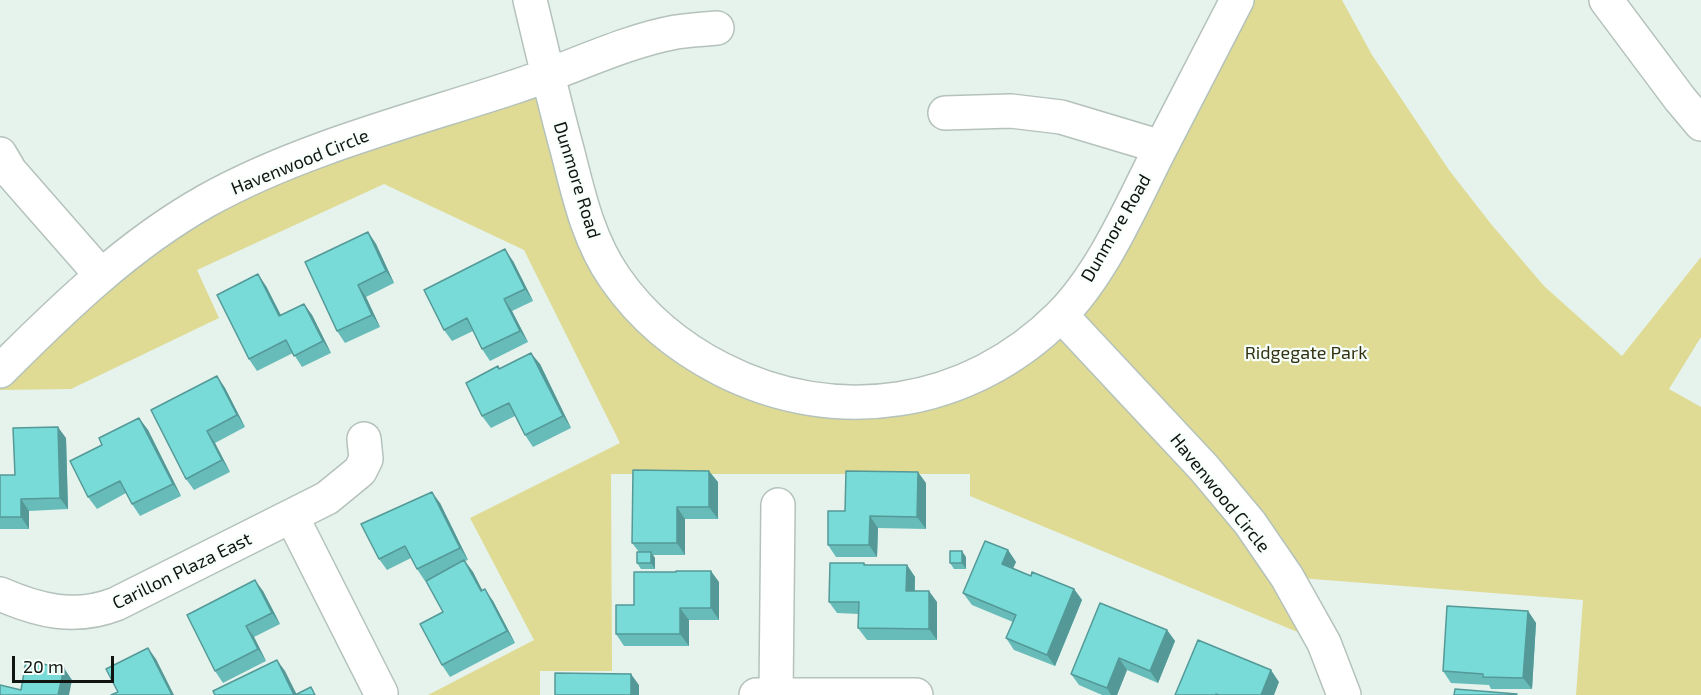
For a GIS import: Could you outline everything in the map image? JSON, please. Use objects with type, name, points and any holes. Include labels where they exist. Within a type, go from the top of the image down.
[{"type":"street","name":"Dunmore Road","points":[[530,0],[548,77],[592,236],[615,279],[645,313],[679,344],[745,381],[788,395],[830,402],[873,403],[918,397],[962,382],[1013,355],[1061,315],[1092,276],[1132,206],[1237,0]]},
{"type":"street","points":[[1606,0],[1701,124]]},
{"type":"street","name":"Havenwood Circle","points":[[0,371],[101,275],[150,237],[206,201],[264,173],[326,148],[548,77],[635,43],[676,32],[717,28]]},
{"type":"street","points":[[945,113],[1011,111],[1061,117],[1161,147]]},
{"type":"street","points":[[0,154],[10,171],[101,275]]},
{"type":"street","name":"Havenwood Circle","points":[[1061,315],[1204,468],[1250,523],[1287,577],[1324,643],[1344,695]]},
{"type":"street","name":"Carillon Plaza East","points":[[0,594],[46,611],[67,613],[97,611],[131,597],[327,498],[355,477],[364,465],[366,459],[364,439]]},
{"type":"street","points":[[778,505],[765,694],[916,695]]},
{"type":"street","points":[[292,517],[381,693]]},
{"type":"green space","name":"Ridgegate Park","points":[[1237,0],[1342,0],[1372,55],[1449,170],[1491,224],[1544,286],[1622,356],[1701,257],[1701,337],[1669,389],[1701,407],[1701,695],[1576,695],[1583,600],[1287,577],[1324,643],[970,496],[970,474],[611,474],[612,671],[540,671],[540,695],[428,695],[534,640],[470,518],[620,443],[524,250],[384,184],[197,270],[219,318],[71,389],[0,390],[0,371],[206,201],[548,77],[615,279],[745,381],[918,397],[1061,315]]},
{"type":"building","points":[[368,232],[386,271],[358,285],[372,315],[337,331],[305,262]]},
{"type":"building","points":[[505,249],[525,289],[504,299],[520,331],[482,349],[467,318],[444,330],[424,290]]},
{"type":"building","points":[[258,274],[279,316],[304,304],[323,341],[294,356],[286,340],[249,359],[217,295]]},
{"type":"building","points":[[531,353],[563,416],[525,435],[509,403],[482,416],[466,383],[498,366],[499,369]]},
{"type":"building","points":[[217,376],[237,415],[207,431],[222,460],[186,479],[151,410]]},
{"type":"building","points":[[139,418],[173,484],[132,504],[120,481],[88,497],[70,461],[102,445],[99,438]]},
{"type":"building","points":[[58,427],[60,498],[21,499],[21,517],[0,517],[0,475],[15,475],[13,428]]},
{"type":"building","points":[[633,470],[709,471],[709,507],[677,507],[677,543],[632,543]]},
{"type":"building","points":[[846,471],[918,472],[917,517],[870,516],[869,545],[828,545],[828,511],[845,511]]},
{"type":"building","points":[[432,492],[460,548],[417,569],[405,546],[379,559],[361,524]]},
{"type":"building","points":[[985,541],[1008,550],[1002,564],[1031,576],[1032,572],[1074,589],[1047,655],[1006,638],[1016,615],[963,593]]},
{"type":"building","points":[[950,551],[962,551],[962,563],[950,563]]},
{"type":"building","points":[[637,552],[651,552],[651,563],[637,563]]},
{"type":"building","points":[[464,560],[481,591],[485,589],[507,631],[442,665],[420,624],[443,612],[426,581]]},
{"type":"building","points":[[830,563],[907,565],[906,591],[929,591],[929,629],[858,628],[859,602],[829,602]]},
{"type":"building","points":[[711,571],[711,608],[680,608],[680,634],[616,634],[616,605],[634,605],[634,572]]},
{"type":"building","points":[[255,580],[272,613],[246,626],[258,649],[215,671],[187,615]]},
{"type":"building","points":[[1100,603],[1167,630],[1150,671],[1119,658],[1107,688],[1071,674]]},
{"type":"building","points":[[1447,606],[1528,611],[1523,678],[1483,677],[1483,674],[1443,671]]},
{"type":"building","points":[[1198,640],[1271,670],[1261,695],[1175,695]]},
{"type":"building","points":[[148,648],[172,695],[111,695],[118,692],[106,669]]},
{"type":"building","points":[[277,660],[294,695],[215,695],[213,691]]},
{"type":"building","points":[[26,661],[64,668],[58,695],[0,695],[0,685],[21,690]]},
{"type":"building","points":[[555,673],[631,674],[631,695],[555,695]]},
{"type":"building","points":[[311,687],[315,695],[295,695]]},
{"type":"building","points":[[1455,689],[1517,694],[1454,695]]}]
